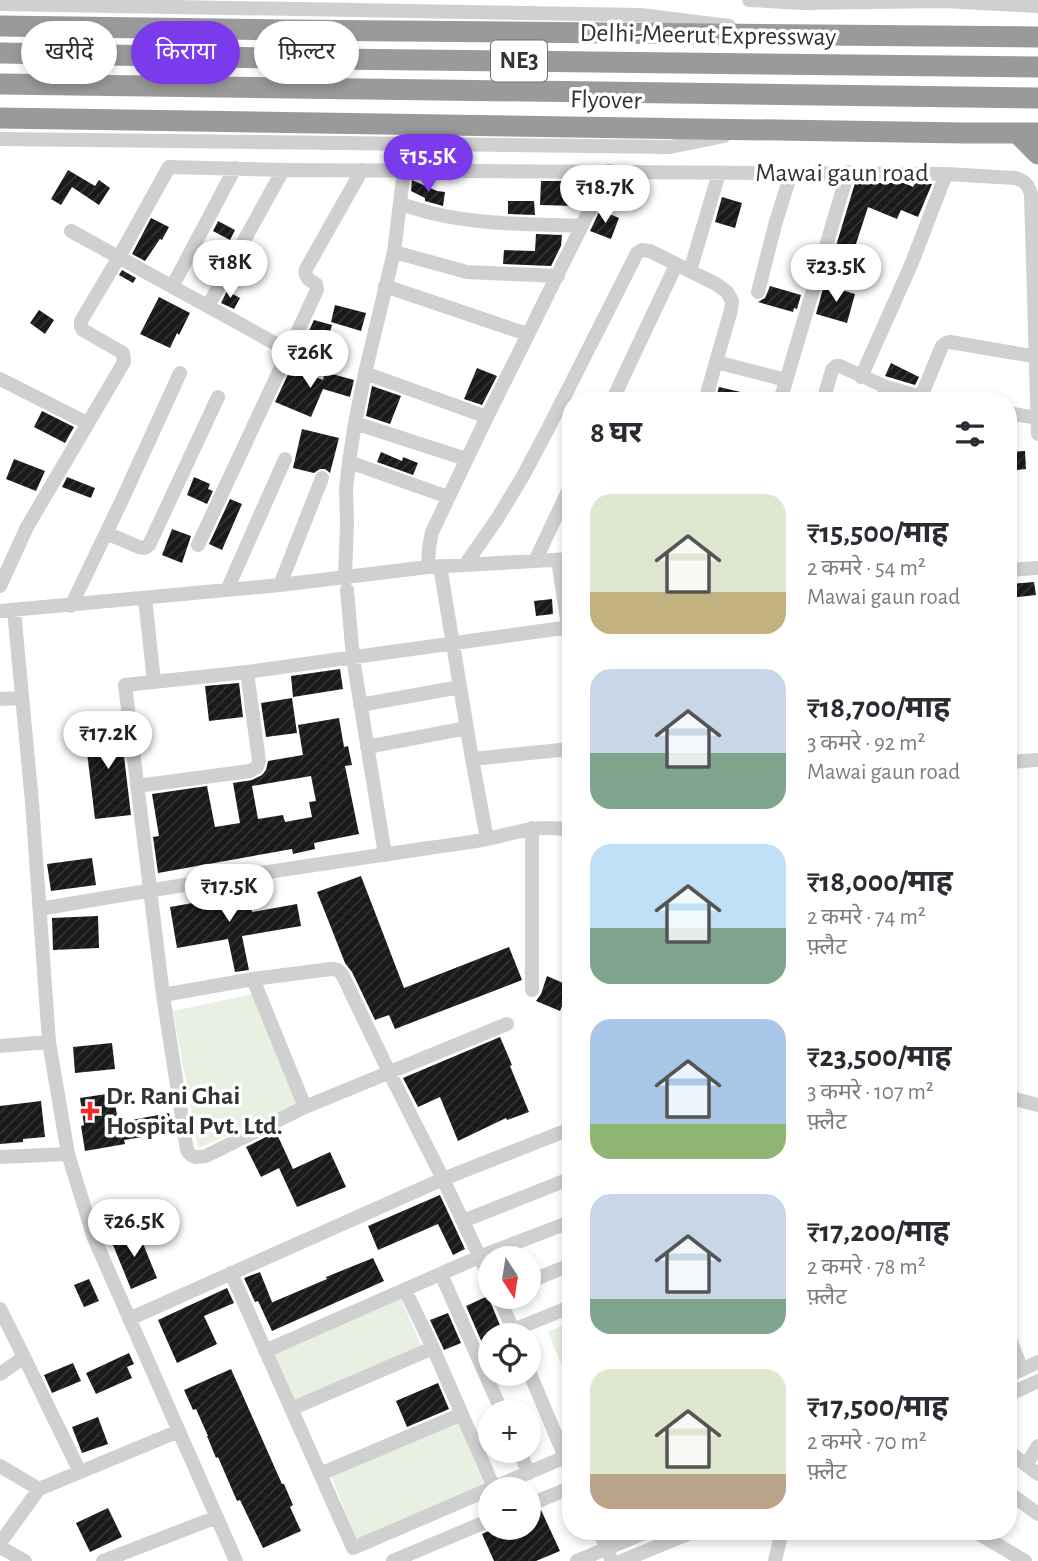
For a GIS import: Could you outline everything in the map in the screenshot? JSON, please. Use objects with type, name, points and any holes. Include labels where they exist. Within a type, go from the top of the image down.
[{"type":"highway","points":[[0,26],[1038,37]]},
{"type":"highway","name":"Delhi-Meerut Expressway","points":[[0,53],[1038,67]]},
{"type":"highway","name":"NE3","points":[[0,85],[1038,98]]},
{"type":"highway","name":"Flyover","points":[[0,118],[1028,133]]},
{"type":"highway","points":[[1028,133],[1038,153]]},
{"type":"street","points":[[749,0],[944,1],[1038,6]]},
{"type":"street","points":[[0,4],[641,15],[806,35]]},
{"type":"street","points":[[0,139],[670,147],[751,130]]},
{"type":"street","name":"Mawai gaun road","points":[[119,257],[169,167],[283,170],[848,172],[1015,178],[1023,180],[1029,186],[1031,194],[1038,434]]},
{"type":"street","points":[[172,286],[235,168]]},
{"type":"street","points":[[208,306],[283,170]]},
{"type":"street","points":[[198,545],[317,290],[316,285],[307,278],[306,269],[362,170]]},
{"type":"street","points":[[385,855],[353,658],[346,583],[346,489],[365,373],[394,253],[404,170]]},
{"type":"street","points":[[487,839],[452,644],[429,548],[432,532],[466,459],[609,171]]},
{"type":"street","points":[[783,392],[848,172]]},
{"type":"street","points":[[690,271],[719,173]]},
{"type":"street","points":[[758,292],[791,173]]},
{"type":"street","points":[[861,377],[911,265],[946,174]]},
{"type":"street","points":[[400,204],[464,219],[583,226]]},
{"type":"street","points":[[71,231],[289,351]]},
{"type":"street","points":[[567,392],[637,253],[642,250],[650,251],[716,284],[727,292],[732,301],[708,392]]},
{"type":"street","points":[[394,253],[467,272],[558,276]]},
{"type":"street","points":[[0,586],[27,527],[124,362],[124,356],[119,349],[83,330],[81,326],[81,321],[119,257]]},
{"type":"street","points":[[616,392],[676,265]]},
{"type":"street","points":[[385,286],[527,334]]},
{"type":"street","points":[[930,392],[942,346],[946,343],[1037,357]]},
{"type":"street","points":[[716,362],[786,380]]},
{"type":"street","points":[[826,392],[832,370],[835,366],[841,366],[880,392]]},
{"type":"street","points":[[71,606],[180,373]]},
{"type":"street","points":[[365,373],[487,417]]},
{"type":"street","points":[[0,379],[87,423]]},
{"type":"street","points":[[106,533],[139,547],[145,548],[149,545],[218,397]]},
{"type":"street","points":[[465,565],[523,477],[562,401]]},
{"type":"street","points":[[1017,415],[1037,418]]},
{"type":"street","points":[[355,423],[466,459]]},
{"type":"street","points":[[226,590],[285,459]]},
{"type":"street","points":[[349,462],[448,497]]},
{"type":"street","points":[[280,585],[322,478]]},
{"type":"street","points":[[535,561],[562,504]]},
{"type":"street","points":[[236,1561],[94,1238],[68,1154],[49,1042],[22,698],[7,611],[280,585],[346,583],[434,567],[535,561],[562,563]]},
{"type":"street","points":[[1017,569],[1038,568]]},
{"type":"street","points":[[145,598],[154,682]]},
{"type":"street","points":[[507,1024],[305,1107],[206,1156],[191,1156],[187,1150],[163,995],[125,685],[562,632]]},
{"type":"street","points":[[137,786],[250,771],[257,767],[259,761],[247,672]]},
{"type":"street","points":[[360,705],[460,687]]},
{"type":"street","points":[[0,699],[22,698]]},
{"type":"street","points":[[367,747],[467,728]]},
{"type":"street","points":[[472,759],[562,749]]},
{"type":"street","points":[[1017,761],[1038,760]]},
{"type":"street","points":[[40,909],[487,839],[532,828],[562,829]]},
{"type":"street","points":[[532,828],[532,990]]},
{"type":"street","points":[[163,995],[253,979],[338,970],[478,1255]]},
{"type":"street","points":[[253,979],[305,1107]]},
{"type":"street","points":[[0,1046],[49,1042]]},
{"type":"street","points":[[1017,1099],[1038,1105]]},
{"type":"street","points":[[129,1319],[443,1179],[562,1132]]},
{"type":"street","points":[[0,1157],[68,1154]]},
{"type":"street","points":[[463,1221],[562,1182]]},
{"type":"street","points":[[508,1246],[562,1225]]},
{"type":"street","points":[[265,1351],[478,1257]]},
{"type":"street","points":[[541,1277],[562,1268]]},
{"type":"street","points":[[231,1273],[353,1548],[478,1495]]},
{"type":"street","points":[[441,1274],[497,1400]]},
{"type":"street","points":[[405,1290],[433,1348],[487,1477]]},
{"type":"street","points":[[0,1309],[80,1472]]},
{"type":"street","points":[[536,1323],[562,1311]]},
{"type":"street","points":[[291,1409],[433,1348]]},
{"type":"street","points":[[0,1374],[24,1357]]},
{"type":"street","points":[[1017,1372],[1038,1362]]},
{"type":"street","points":[[1017,1391],[1038,1381]]},
{"type":"street","points":[[536,1386],[562,1444]]},
{"type":"street","points":[[320,1474],[462,1414]]},
{"type":"street","points":[[25,1561],[0,1545],[39,1489],[179,1431]]},
{"type":"street","points":[[1017,1458],[1032,1469],[1038,1446]]},
{"type":"street","points":[[520,1477],[562,1462]]},
{"type":"street","points":[[524,1463],[529,1473]]},
{"type":"street","points":[[0,1466],[39,1489]]},
{"type":"street","points":[[541,1500],[562,1491]]},
{"type":"street","points":[[1017,1499],[1038,1514]]},
{"type":"street","points":[[103,1561],[217,1517]]},
{"type":"street","points":[[393,1561],[478,1525]]},
{"type":"street","points":[[577,1561],[609,1555],[634,1540]]},
{"type":"street","points":[[622,1561],[654,1555],[680,1540]]},
{"type":"street","points":[[775,1561],[780,1540]]},
{"type":"street","points":[[989,1540],[1025,1561]]},
{"type":"green space","points":[[253,994],[301,1106],[198,1148],[173,1011]]},
{"type":"green space","points":[[401,1299],[422,1347],[295,1402],[275,1353]]},
{"type":"green space","points":[[562,1326],[562,1366],[548,1332]]},
{"type":"green space","points":[[458,1422],[481,1477],[478,1477],[478,1488],[357,1541],[331,1476]]},
{"type":"building","points":[[68,170],[95,186],[99,180],[110,188],[99,205],[72,187],[61,205],[51,199]]},
{"type":"building","points":[[412,180],[445,192],[443,206],[425,201],[425,198],[411,191]]},
{"type":"building","points":[[541,181],[588,181],[577,206],[540,205]]},
{"type":"building","points":[[855,183],[905,183],[913,187],[915,183],[932,184],[918,217],[901,210],[897,219],[868,207],[854,250],[873,257],[867,272],[832,259]]},
{"type":"building","points":[[722,197],[742,203],[735,228],[715,222]]},
{"type":"building","points":[[508,201],[534,201],[535,215],[508,214]]},
{"type":"building","points":[[600,210],[619,218],[611,239],[590,231]]},
{"type":"building","points":[[151,218],[169,227],[145,261],[132,254]]},
{"type":"building","points":[[218,221],[235,230],[230,240],[213,231]]},
{"type":"building","points":[[536,234],[562,235],[561,246],[551,266],[503,264],[504,250],[535,251]]},
{"type":"building","points":[[122,270],[136,278],[133,283],[119,275]]},
{"type":"building","points":[[824,285],[855,294],[847,323],[816,314]]},
{"type":"building","points":[[770,286],[801,295],[797,309],[794,308],[793,312],[758,302],[765,298]]},
{"type":"building","points":[[227,291],[240,298],[234,309],[221,303]]},
{"type":"building","points":[[159,297],[190,313],[170,348],[140,334]]},
{"type":"building","points":[[335,305],[366,313],[361,331],[331,322]]},
{"type":"building","points":[[39,310],[54,320],[45,334],[30,323]]},
{"type":"building","points":[[314,320],[332,325],[328,339],[308,333]]},
{"type":"building","points":[[891,363],[919,377],[915,385],[885,376]]},
{"type":"building","points":[[291,368],[323,380],[325,372],[354,380],[350,397],[323,389],[311,417],[275,402]]},
{"type":"building","points":[[477,368],[497,376],[482,405],[464,399]]},
{"type":"building","points":[[372,386],[401,396],[390,424],[366,416]]},
{"type":"building","points":[[719,387],[741,392],[718,392]]},
{"type":"building","points":[[42,411],[74,427],[65,443],[34,427]]},
{"type":"building","points":[[302,429],[339,438],[330,473],[325,469],[314,473],[293,468]]},
{"type":"building","points":[[1017,451],[1025,451],[1026,469],[1017,470]]},
{"type":"building","points":[[381,452],[402,461],[403,457],[418,463],[413,475],[377,462]]},
{"type":"building","points":[[14,459],[45,471],[36,491],[6,479]]},
{"type":"building","points":[[67,477],[95,488],[91,498],[62,487]]},
{"type":"building","points":[[194,477],[210,484],[208,489],[213,491],[207,504],[187,495]]},
{"type":"building","points":[[230,499],[242,504],[222,550],[209,544]]},
{"type":"building","points":[[172,529],[191,536],[182,563],[162,555]]},
{"type":"building","points":[[1034,582],[1036,595],[1017,597],[1017,583]]},
{"type":"building","points":[[552,599],[553,614],[536,616],[534,601]]},
{"type":"building","points":[[340,669],[343,689],[293,697],[291,676]]},
{"type":"building","points":[[239,683],[243,717],[209,721],[205,686]]},
{"type":"building","points":[[292,698],[297,733],[266,737],[261,703]]},
{"type":"building","points":[[339,718],[344,747],[348,746],[352,765],[345,766],[359,834],[314,843],[315,849],[293,854],[292,849],[158,873],[153,837],[159,836],[152,794],[207,786],[215,827],[240,823],[233,783],[252,780],[262,775],[268,761],[303,755],[298,725]],"holes":[[[311,776],[316,801],[309,802],[312,817],[285,822],[283,815],[258,819],[252,786]]]},
{"type":"building","points":[[120,723],[131,815],[95,819],[84,727]]},
{"type":"building","points":[[92,858],[96,885],[51,891],[47,864]]},
{"type":"building","points":[[361,876],[404,988],[509,947],[522,980],[395,1029],[389,1015],[375,1020],[345,963],[317,892]]},
{"type":"building","points":[[249,893],[252,912],[297,904],[301,926],[242,936],[249,970],[235,972],[228,939],[177,948],[170,907]]},
{"type":"building","points":[[98,916],[99,948],[53,950],[52,918]]},
{"type":"building","points":[[547,976],[562,983],[560,1011],[536,1001]]},
{"type":"building","points":[[500,1037],[529,1112],[507,1120],[506,1118],[458,1141],[440,1097],[418,1107],[403,1078]]},
{"type":"building","points":[[112,1043],[115,1069],[75,1073],[73,1047]]},
{"type":"building","points":[[113,1093],[118,1120],[121,1122],[169,1113],[173,1132],[124,1140],[125,1144],[85,1151],[80,1098]]},
{"type":"building","points":[[41,1101],[45,1137],[0,1144],[0,1106]]},
{"type":"building","points":[[276,1132],[293,1169],[330,1152],[346,1187],[297,1207],[279,1168],[261,1177],[246,1147]]},
{"type":"building","points":[[440,1195],[465,1249],[453,1255],[438,1224],[378,1250],[368,1226]]},
{"type":"building","points":[[137,1229],[157,1278],[131,1289],[111,1240]]},
{"type":"building","points":[[373,1258],[384,1281],[272,1331],[244,1278],[260,1272],[273,1302]]},
{"type":"building","points":[[89,1279],[99,1301],[84,1307],[74,1285]]},
{"type":"building","points":[[227,1288],[234,1303],[204,1316],[217,1344],[177,1363],[158,1320]]},
{"type":"building","points":[[478,1300],[478,1309],[493,1309],[499,1323],[478,1323],[478,1334],[466,1306]]},
{"type":"building","points":[[448,1313],[461,1343],[444,1350],[430,1320]]},
{"type":"building","points":[[129,1353],[134,1364],[127,1367],[132,1378],[96,1394],[86,1373]]},
{"type":"building","points":[[73,1363],[81,1381],[52,1393],[44,1375]]},
{"type":"building","points":[[231,1369],[284,1484],[293,1505],[290,1507],[301,1531],[263,1548],[240,1500],[237,1501],[218,1457],[216,1458],[196,1409],[193,1410],[184,1390]]},
{"type":"building","points":[[438,1383],[449,1409],[407,1427],[396,1401]]},
{"type":"building","points":[[98,1417],[108,1444],[82,1453],[72,1427]]},
{"type":"building","points":[[108,1508],[122,1537],[90,1552],[76,1523]]},
{"type":"building","points":[[541,1510],[560,1551],[536,1561],[494,1561],[485,1540],[541,1540]]},
{"type":"place","name":"Dr. Rani Ghai Hospital Pvt. Ltd.","points":[[90,1111]]}]
